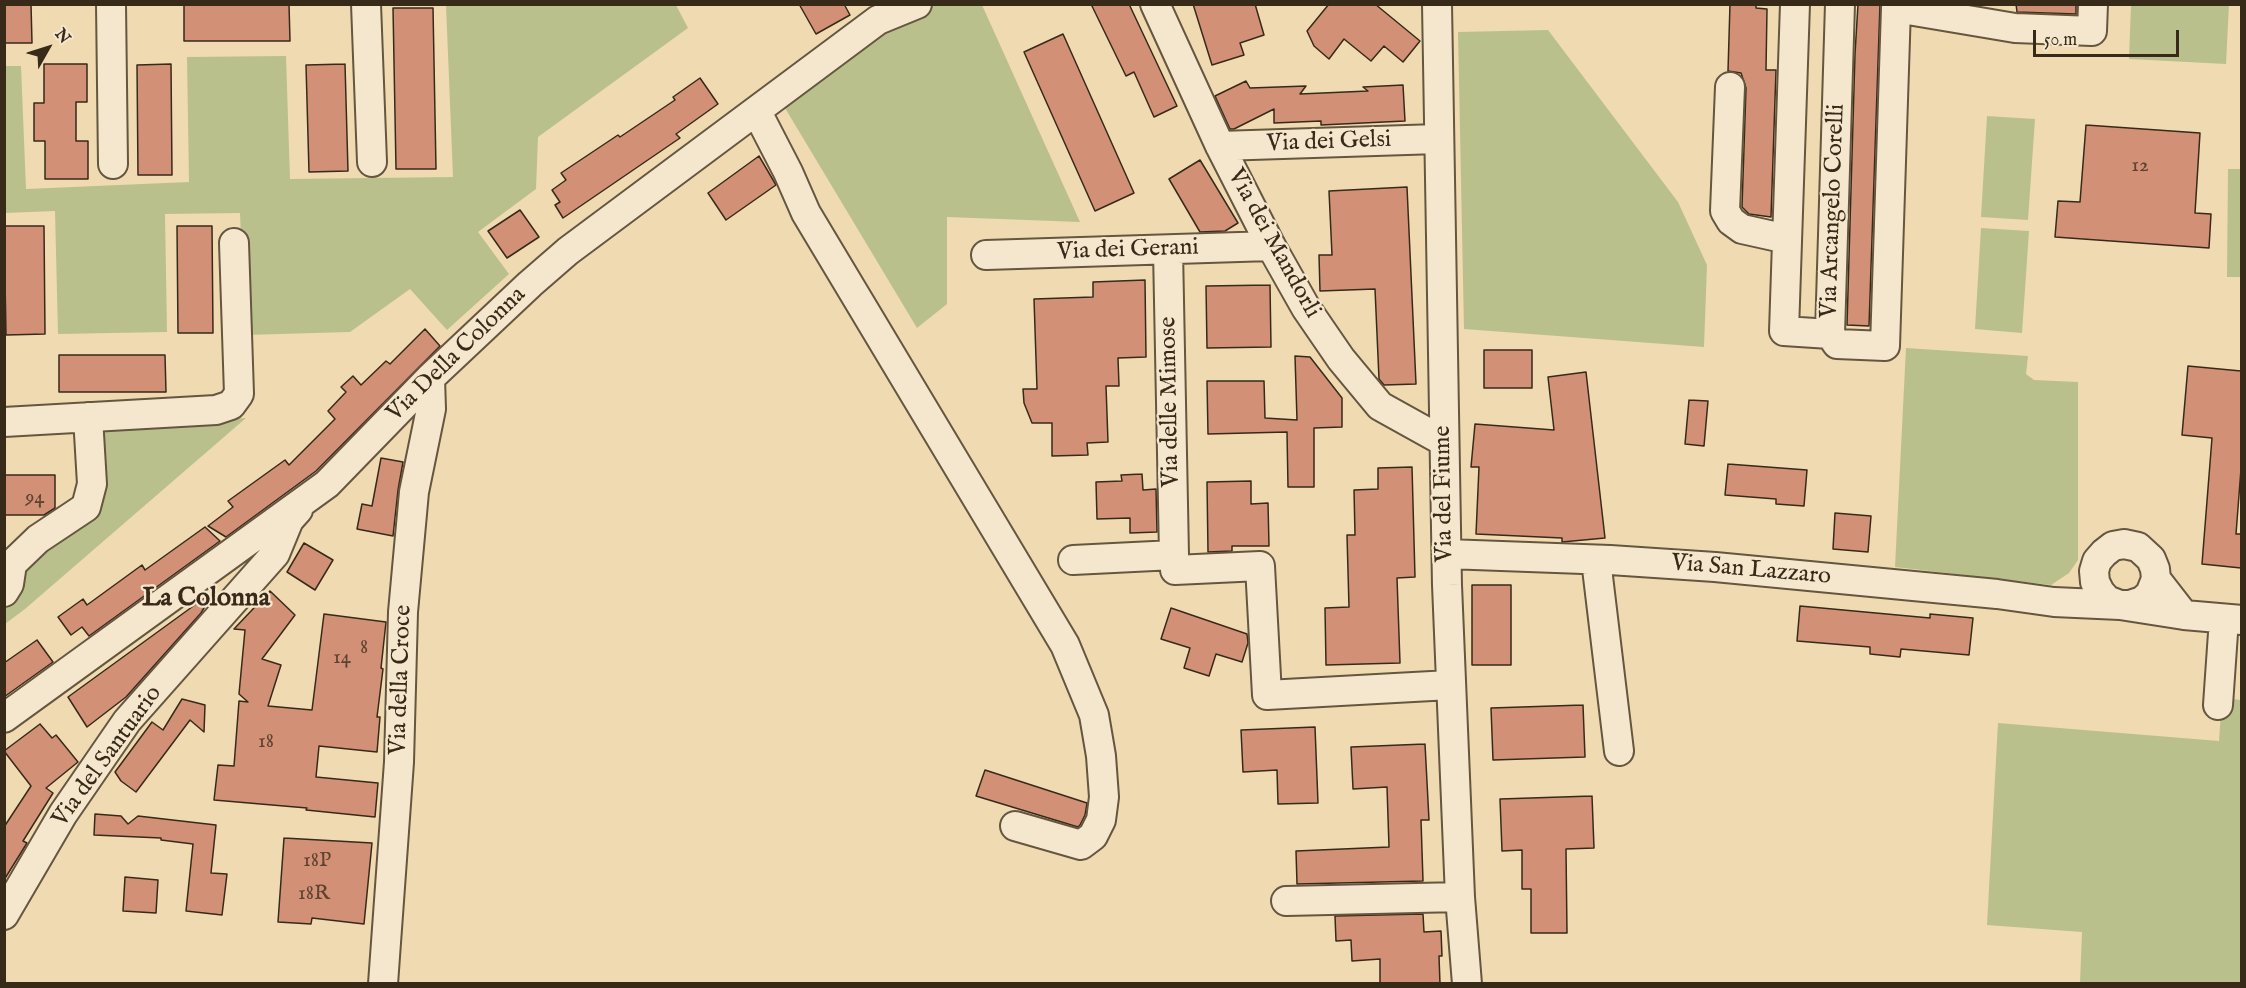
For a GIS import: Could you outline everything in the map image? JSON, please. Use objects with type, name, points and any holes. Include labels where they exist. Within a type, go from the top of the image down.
[{"type":"street","points":[[111,4],[113,164]]},
{"type":"street","points":[[366,4],[372,162]]},
{"type":"street","name":"Via Della Colonna","points":[[4,718],[327,484],[430,378],[568,251],[757,112],[874,12],[917,4]]},
{"type":"street","name":"Via dei Mandorli","points":[[1155,4],[1220,146],[1271,246],[1306,308],[1329,342],[1380,406],[1443,441]]},
{"type":"street","name":"Via del Fiume","points":[[1437,4],[1443,441],[1450,685],[1460,897],[1467,984]]},
{"type":"street","name":"Via Arcangelo Corelli","points":[[1795,4],[1784,331],[1830,334],[1840,4]]},
{"type":"street","points":[[1830,334],[1838,344],[1885,346],[1896,8],[2015,28],[2092,31],[2093,4]]},
{"type":"street","points":[[1730,87],[1725,211],[1731,221],[1742,229],[1787,239]]},
{"type":"street","points":[[757,112],[806,213],[1065,645],[1094,715],[1101,756],[1104,797],[1101,820],[1093,836],[1081,845],[1014,826]]},
{"type":"street","name":"Via dei Gelsi","points":[[1220,146],[1438,139]]},
{"type":"street","points":[[4,422],[216,410],[231,405],[239,394],[234,243]]},
{"type":"street","name":"Via dei Gerani","points":[[986,255],[1271,246]]},
{"type":"street","name":"Via delle Mimose","points":[[1168,250],[1174,555]]},
{"type":"street","name":"Via della Croce","points":[[382,984],[399,762],[403,612],[414,492],[431,410],[430,378]]},
{"type":"street","points":[[4,592],[9,584],[12,564],[38,539],[86,507],[92,484],[88,417]]},
{"type":"street","name":"Via del Santuario","points":[[4,915],[63,814],[127,722],[275,554],[289,520],[311,495]]},
{"type":"street","points":[[2054,602],[2075,589],[2094,571],[2097,561],[2104,553],[2113,546],[2124,544],[2138,547],[2147,553],[2155,568],[2156,579],[2184,615]]},
{"type":"street","name":"Via San Lazzaro","points":[[1446,554],[1715,567],[1997,594],[2054,602],[2120,605],[2142,601],[2150,594],[2156,579]]},
{"type":"street","points":[[1073,560],[1174,555],[1175,570],[1260,566],[1267,695],[1450,685]]},
{"type":"street","points":[[1596,560],[1619,751]]},
{"type":"street","name":"Via San Lazzaro","points":[[2094,571],[2095,582],[2107,600],[2120,605],[2184,615],[2232,626]]},
{"type":"street","points":[[2218,705],[2232,626]]},
{"type":"street","points":[[1286,901],[1460,897]]},
{"type":"green space","points":[[446,5],[676,5],[688,28],[538,137],[536,189],[478,232],[509,274],[447,330],[410,289],[350,332],[245,335],[240,213],[165,214],[167,332],[58,334],[55,211],[5,213],[4,66],[21,66],[26,189],[189,182],[187,57],[286,56],[290,179],[453,177]]},
{"type":"green space","points":[[932,5],[982,5],[1080,222],[947,217],[947,304],[917,328],[782,103],[882,25]]},
{"type":"green space","points":[[2131,5],[2229,5],[2226,64],[2129,59]]},
{"type":"green space","points":[[1548,30],[1678,202],[1707,265],[1704,347],[1464,329],[1458,32]]},
{"type":"green space","points":[[1987,116],[2035,119],[2028,220],[1981,217]]},
{"type":"green space","points":[[2228,169],[2241,169],[2241,277],[2227,277]]},
{"type":"green space","points":[[1981,228],[2029,231],[2022,333],[1975,329]]},
{"type":"green space","points":[[1906,348],[2028,356],[2026,374],[2034,380],[2078,382],[2078,560],[2069,573],[2051,585],[1895,567]]},
{"type":"green space","points":[[246,418],[5,624],[5,605],[45,543],[80,507],[86,429]]},
{"type":"green space","points":[[2222,698],[2241,700],[2241,983],[2080,983],[2082,932],[1987,925],[1998,723],[2219,741]]},
{"type":"building","points":[[4,4],[31,4],[32,43],[4,43]]},
{"type":"building","points":[[184,4],[289,4],[290,41],[184,41]]},
{"type":"building","points":[[799,4],[844,4],[850,15],[816,34]]},
{"type":"building","points":[[1091,4],[1129,4],[1177,106],[1154,117],[1134,72],[1126,76]]},
{"type":"building","points":[[1193,4],[1255,4],[1264,35],[1240,43],[1244,55],[1212,65]]},
{"type":"building","points":[[1329,4],[1375,4],[1420,41],[1403,62],[1384,46],[1371,61],[1344,39],[1329,59],[1314,46],[1307,31]]},
{"type":"building","points":[[1730,4],[1756,4],[1756,8],[1767,9],[1766,70],[1776,70],[1771,217],[1749,214],[1742,207],[1746,88],[1741,73],[1728,71]]},
{"type":"building","points":[[1858,4],[1880,4],[1869,326],[1847,325]]},
{"type":"building","points":[[2016,4],[2076,4],[2076,14],[2017,12]]},
{"type":"building","points":[[393,8],[433,8],[436,169],[396,169]]},
{"type":"building","points":[[1063,34],[1134,193],[1095,211],[1024,52]]},
{"type":"building","points":[[44,64],[87,64],[87,102],[76,102],[76,141],[88,141],[88,179],[45,179],[45,141],[34,141],[34,103],[44,103]]},
{"type":"building","points":[[171,64],[172,175],[138,175],[137,65]]},
{"type":"building","points":[[345,64],[348,171],[309,172],[306,65]]},
{"type":"building","points":[[700,78],[718,104],[676,134],[680,138],[563,218],[555,205],[560,202],[552,190],[566,180],[561,173],[675,100],[673,97]]},
{"type":"building","points":[[1246,81],[1250,88],[1306,86],[1300,94],[1368,91],[1363,87],[1403,85],[1405,121],[1321,125],[1321,121],[1274,123],[1274,109],[1230,129],[1215,96]]},
{"type":"building","points":[[2086,125],[2200,133],[2195,213],[2211,214],[2209,248],[2055,237],[2058,201],[2080,202]]},
{"type":"building","points":[[759,156],[776,185],[726,220],[708,193]]},
{"type":"building","points":[[1200,160],[1238,223],[1225,231],[1200,232],[1169,179]]},
{"type":"building","points":[[1407,187],[1416,384],[1384,385],[1379,379],[1375,289],[1320,291],[1319,255],[1332,255],[1329,191]]},
{"type":"building","points":[[520,210],[539,237],[507,258],[488,231]]},
{"type":"building","points":[[4,226],[44,226],[45,334],[6,335]]},
{"type":"building","points":[[177,226],[212,226],[213,333],[178,333]]},
{"type":"building","points":[[1145,280],[1146,357],[1118,358],[1119,386],[1106,386],[1108,442],[1087,443],[1088,455],[1052,456],[1052,423],[1032,423],[1024,403],[1023,389],[1037,389],[1034,299],[1093,297],[1093,282]]},
{"type":"building","points":[[1270,285],[1271,347],[1207,348],[1206,286]]},
{"type":"building","points":[[425,329],[440,346],[316,471],[226,537],[208,526],[233,507],[228,501],[285,460],[289,465],[335,419],[328,411],[346,392],[341,387],[353,376],[361,385],[386,361],[390,364]]},
{"type":"building","points":[[1484,350],[1532,350],[1532,388],[1484,388]]},
{"type":"building","points":[[59,355],[165,355],[166,392],[59,392]]},
{"type":"building","points":[[1295,356],[1310,357],[1342,398],[1342,427],[1314,428],[1314,487],[1288,487],[1287,432],[1208,434],[1207,381],[1264,381],[1265,418],[1297,420]]},
{"type":"building","points":[[2188,366],[2241,371],[2241,469],[2236,534],[2241,534],[2241,568],[2202,564],[2212,438],[2182,435]]},
{"type":"building","points":[[1586,372],[1605,538],[1562,542],[1562,538],[1476,534],[1479,467],[1471,467],[1475,424],[1554,430],[1548,377]]},
{"type":"building","points":[[1689,400],[1708,401],[1704,446],[1685,444]]},
{"type":"building","points":[[381,458],[403,462],[393,536],[357,529],[362,504],[372,506]]},
{"type":"building","points":[[1728,464],[1807,470],[1804,506],[1776,504],[1776,499],[1725,495]]},
{"type":"building","points":[[1412,467],[1415,577],[1397,578],[1400,663],[1326,665],[1325,608],[1349,607],[1347,535],[1355,535],[1354,490],[1378,489],[1378,468]]},
{"type":"building","points":[[1142,474],[1143,490],[1156,489],[1157,532],[1130,533],[1130,518],[1097,519],[1096,482],[1122,481],[1121,475]]},
{"type":"building","points":[[4,475],[55,475],[55,508],[44,515],[4,515]]},
{"type":"building","points":[[1251,481],[1251,504],[1268,503],[1269,546],[1232,546],[1232,551],[1208,552],[1207,482]]},
{"type":"building","points":[[1835,513],[1871,516],[1868,552],[1833,549]]},
{"type":"building","points":[[205,527],[220,541],[89,636],[82,627],[71,635],[58,617],[83,599],[87,605],[142,565],[145,570]]},
{"type":"building","points":[[304,543],[333,560],[315,590],[287,572]]},
{"type":"building","points":[[1472,585],[1511,585],[1511,665],[1472,665]]},
{"type":"building","points":[[214,591],[201,613],[126,697],[87,727],[68,697]]},
{"type":"building","points":[[270,591],[295,615],[262,659],[281,665],[268,706],[312,710],[324,614],[386,622],[377,717],[380,717],[377,752],[319,746],[316,777],[378,783],[375,817],[306,810],[307,808],[214,800],[218,765],[234,766],[239,701],[248,702],[239,694],[245,630],[234,629]]},
{"type":"building","points":[[1800,606],[1930,618],[1930,614],[1973,618],[1969,655],[1901,649],[1900,657],[1870,654],[1870,647],[1797,641]]},
{"type":"building","points":[[1171,608],[1247,634],[1248,643],[1242,662],[1216,654],[1209,676],[1184,668],[1190,648],[1161,639]]},
{"type":"building","points":[[37,640],[53,662],[4,697],[4,663]]},
{"type":"building","points":[[182,699],[205,705],[204,732],[190,720],[136,792],[121,781],[115,772],[152,722],[163,730]]},
{"type":"building","points":[[1583,705],[1585,757],[1493,760],[1491,708]]},
{"type":"building","points":[[40,724],[52,738],[56,735],[78,762],[46,788],[53,793],[23,841],[27,843],[4,880],[4,827],[31,786],[4,751]]},
{"type":"building","points":[[1315,727],[1318,803],[1278,804],[1277,770],[1243,772],[1241,730]]},
{"type":"building","points":[[1425,744],[1429,820],[1421,820],[1423,881],[1297,884],[1296,851],[1389,847],[1387,787],[1353,789],[1351,747]]},
{"type":"building","points":[[985,770],[1087,803],[1080,825],[1078,827],[976,796]]},
{"type":"building","points":[[1592,796],[1594,848],[1566,849],[1567,933],[1531,933],[1531,889],[1522,889],[1522,850],[1502,851],[1500,799]]},
{"type":"building","points":[[95,814],[121,816],[128,824],[138,816],[216,825],[211,873],[227,874],[222,915],[186,911],[193,844],[161,840],[161,838],[94,835]]},
{"type":"building","points":[[284,838],[372,843],[364,924],[312,918],[311,924],[278,922]]},
{"type":"building","points":[[125,877],[158,880],[156,913],[123,911]]},
{"type":"building","points":[[1423,914],[1424,932],[1441,931],[1440,984],[1380,984],[1380,959],[1352,961],[1351,940],[1336,941],[1335,916]]},
{"type":"district","name":"La Colonna","points":[[206,600]]}]
